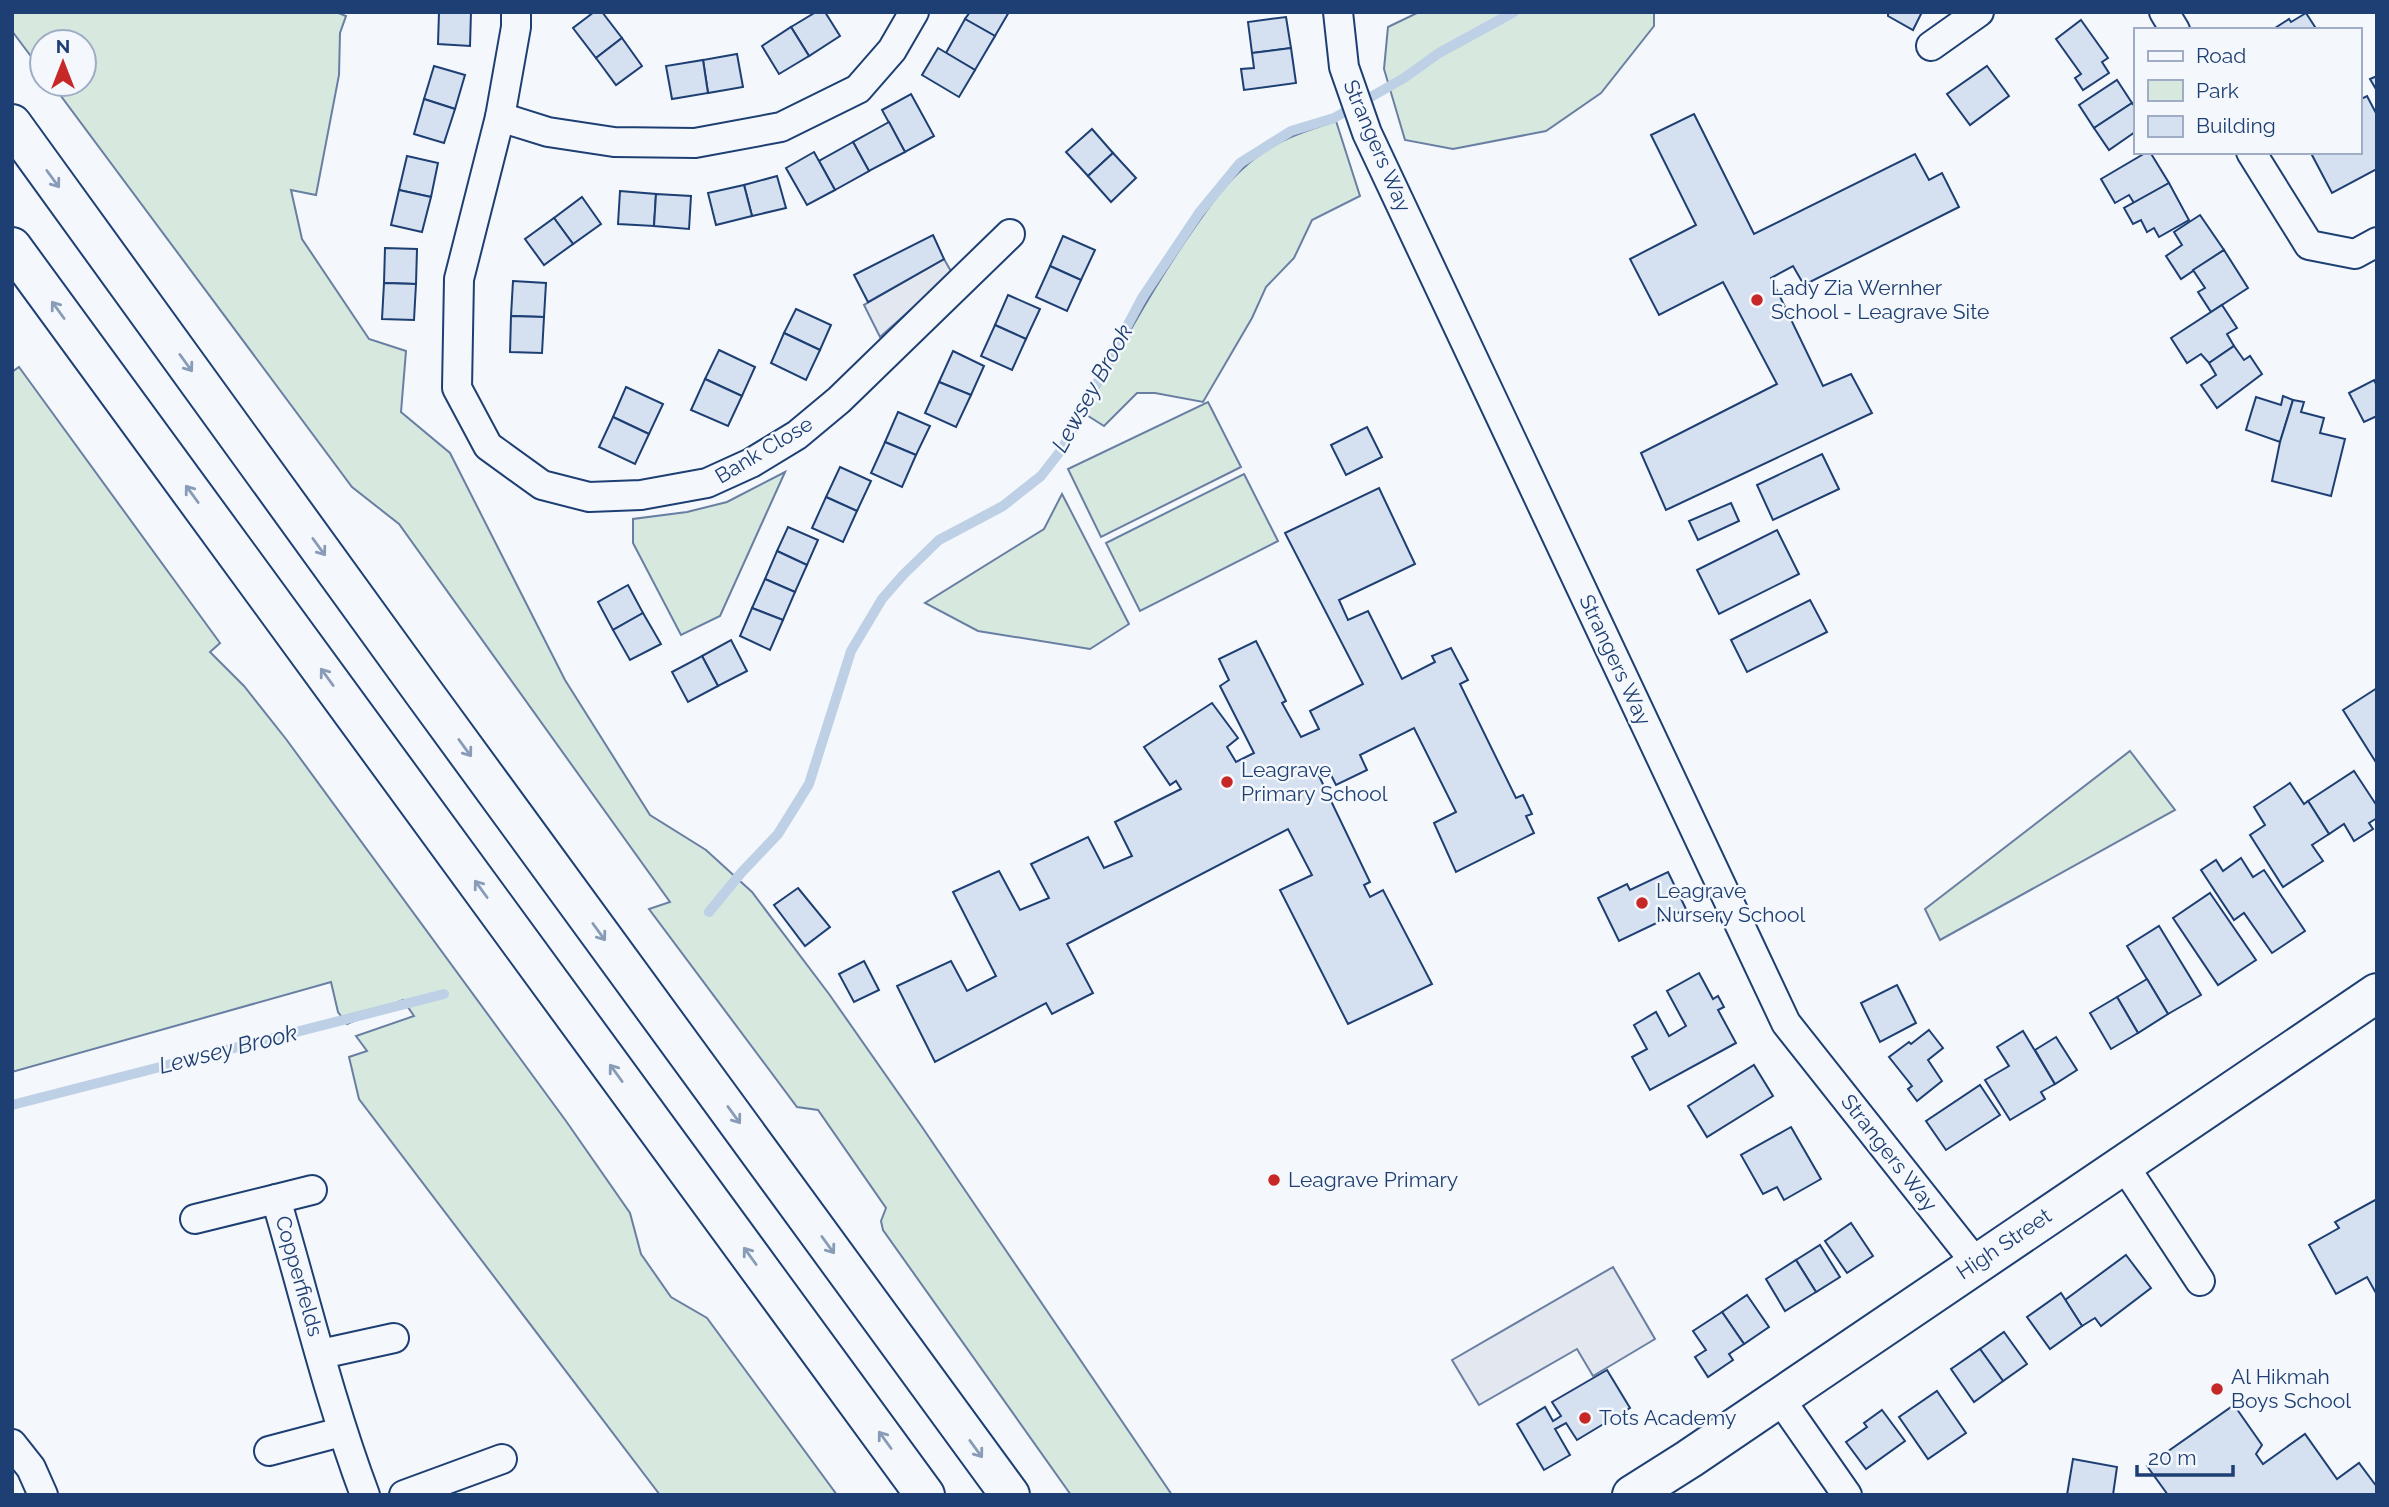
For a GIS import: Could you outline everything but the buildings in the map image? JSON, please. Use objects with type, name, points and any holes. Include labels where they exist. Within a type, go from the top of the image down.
[{"type":"main road","points":[[12,124],[1010,1495]]},
{"type":"main road","points":[[12,247],[925,1495]]},
{"type":"main road","name":"High Street","points":[[1632,1495],[2377,993]]},
{"type":"street","name":"Bank Close","points":[[516,12],[516,27],[500,117],[458,279],[457,388],[488,446],[542,485],[589,497],[641,495],[707,484],[751,463],[797,435],[839,400],[1010,234]]},
{"type":"street","points":[[500,117],[548,132],[614,142],[695,143],[781,127],[858,89],[892,50],[914,12]]},
{"type":"street","name":"Strangers Way","points":[[1338,12],[1344,67],[1367,133],[1786,1023],[1976,1263]]},
{"type":"street","points":[[1931,47],[1979,12]]},
{"type":"street","points":[[2164,12],[2174,28]]},
{"type":"street","points":[[2252,154],[2309,245],[2355,254],[2377,242]]},
{"type":"street","points":[[2123,1164],[2200,1281]]},
{"type":"street","name":"Copperfields","points":[[195,1219],[312,1190]]},
{"type":"street","name":"Copperfields","points":[[276,1199],[341,1432],[365,1495]]},
{"type":"street","name":"Copperfields","points":[[321,1354],[394,1338]]},
{"type":"street","points":[[1778,1396],[1847,1495]]},
{"type":"street","points":[[269,1451],[341,1432]]},
{"type":"street","points":[[12,1444],[31,1468],[43,1495]]},
{"type":"street","points":[[404,1495],[502,1460]]},
{"type":"green space","points":[[12,12],[336,12],[346,16],[340,33],[339,75],[316,195],[291,190],[302,239],[369,339],[406,351],[401,412],[450,453],[565,680],[650,815],[706,850],[752,892],[829,994],[920,1124],[1172,1495],[1071,1495],[883,1230],[881,1221],[886,1208],[818,1110],[797,1107],[649,909],[670,902],[399,524],[352,487],[62,98],[98,98],[98,28],[28,28],[28,52],[12,31]]},
{"type":"green space","points":[[1419,12],[1654,12],[1654,26],[1601,93],[1546,131],[1453,149],[1405,140],[1384,69],[1388,27]]},
{"type":"green space","points":[[1336,121],[1360,196],[1312,220],[1294,258],[1266,287],[1252,318],[1203,402],[1155,393],[1137,393],[1104,426],[1085,414],[1160,280],[1203,215],[1228,183],[1247,164],[1276,144]]},
{"type":"green space","points":[[19,367],[220,643],[210,652],[244,686],[286,739],[566,1121],[630,1213],[641,1254],[671,1297],[707,1318],[837,1495],[660,1495],[359,1099],[349,1057],[367,1051],[356,1036],[414,1016],[403,1000],[347,1024],[338,1012],[331,982],[12,1072],[12,372]]},
{"type":"green space","points":[[1208,402],[1241,467],[1101,537],[1068,469]]},
{"type":"green space","points":[[785,472],[720,616],[681,635],[633,543],[633,519],[687,512],[727,502]]},
{"type":"green space","points":[[1244,474],[1278,541],[1140,611],[1106,543]]},
{"type":"green space","points":[[1062,494],[1129,624],[1090,649],[978,631],[925,603],[1044,529]]},
{"type":"green space","points":[[2130,751],[2175,810],[1940,940],[1925,909]]},
{"type":"shaded area","points":[[944,259],[952,273],[880,337],[864,305]]},
{"type":"shaded area","points":[[1613,1267],[1655,1339],[1593,1376],[1577,1349],[1479,1405],[1452,1360]]},
{"type":"waterway","name":"Lewsey Brook","points":[[709,912],[778,834],[809,784],[851,651],[882,599],[939,540],[1003,506],[1041,476],[1062,449],[1142,298],[1199,213],[1240,163],[1291,131],[1334,118],[1404,78],[1439,53],[1514,12]]},
{"type":"waterway","name":"Lewsey Brook","points":[[12,1105],[444,994]]},
{"type":"place","name":"Lady Zia Wernher School - Leagrave Site","points":[[1757,300]]},
{"type":"place","name":"Leagrave Primary School","points":[[1227,782]]},
{"type":"place","name":"Leagrave Nursery School","points":[[1642,903]]},
{"type":"place","name":"Leagrave Primary","points":[[1274,1180]]},
{"type":"place","name":"Al Hikmah Boys School","points":[[2217,1389]]},
{"type":"place","name":"Tots Academy","points":[[1585,1418]]}]
